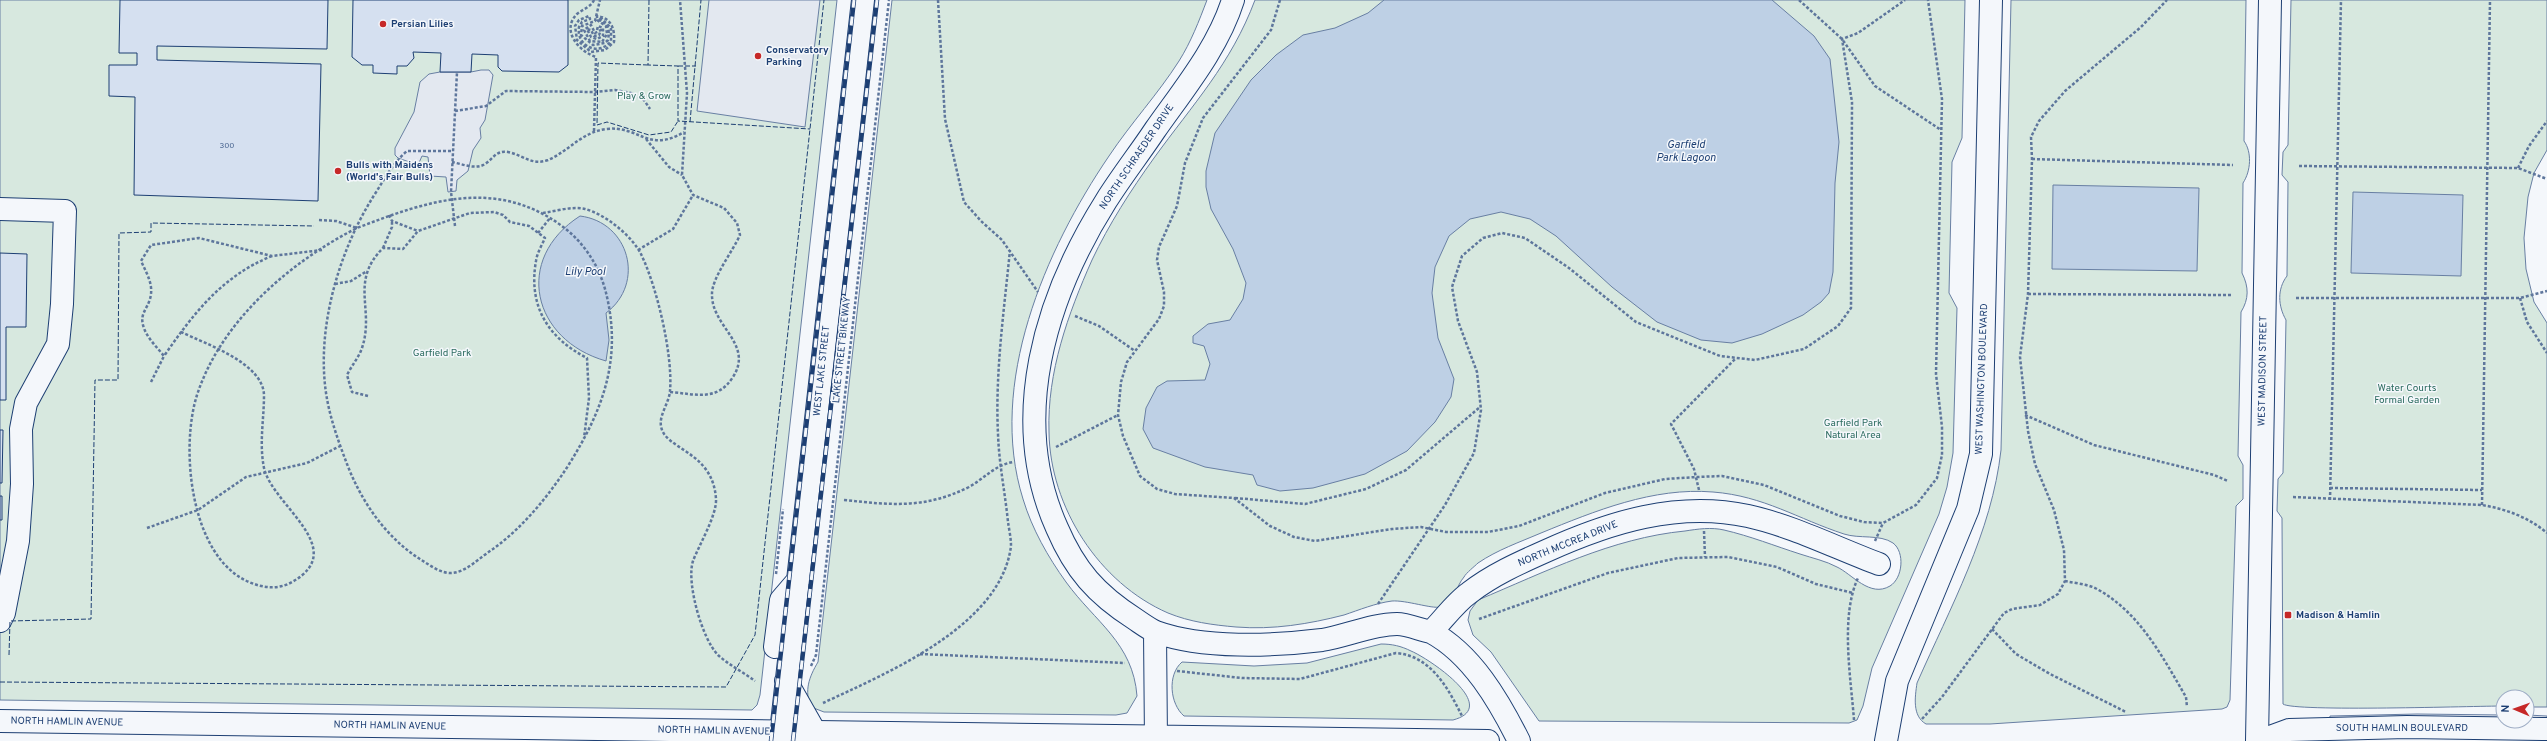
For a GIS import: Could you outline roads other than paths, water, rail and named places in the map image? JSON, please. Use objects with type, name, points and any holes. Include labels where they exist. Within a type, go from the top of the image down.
[{"type":"street","name":"WEST LAKE STREET","points":[[766,735],[786,681],[799,579],[863,0]]},
{"type":"street","name":"NORTH SCHRAEDER DRIVE","points":[[1155,632],[1114,606],[1085,579],[1064,544],[1043,493],[1034,453],[1033,415],[1038,370],[1055,304],[1081,247],[1105,202],[1209,50],[1233,0]]},
{"type":"street","name":"WEST WASHINGTON BOULEVARD","points":[[1886,741],[1897,681],[1968,509],[1981,454],[1990,0]]},
{"type":"street","name":"WEST MADISON STREET","points":[[2258,741],[2270,0]]},
{"type":"street","points":[[0,209],[66,210],[62,304],[58,344],[26,403],[21,429],[22,484],[18,541],[4,613],[0,621]]},
{"type":"street","name":"NORTH MCCREA DRIVE","points":[[1431,632],[1468,593],[1513,565],[1609,525],[1676,511],[1703,510],[1748,516],[1790,528],[1873,561]]},
{"type":"street","points":[[766,735],[780,600],[799,579]]},
{"type":"street","points":[[1156,739],[1155,632],[1218,643],[1253,646],[1325,639],[1397,624],[1431,632],[1441,637],[1478,672],[1507,717],[1519,741]]},
{"type":"street","points":[[786,681],[815,732]]},
{"type":"street","name":"NORTH HAMLIN AVENUE","points":[[0,721],[246,733],[766,735],[815,732],[1156,739],[1488,741]]},
{"type":"street","name":"SOUTH HAMLIN BOULEVARD","points":[[2258,741],[2289,730],[2407,727],[2547,729]]},
{"type":"water","name":"Garfield Park Lagoon","points":[[1384,0],[1772,0],[1814,36],[1830,59],[1839,142],[1835,183],[1833,272],[1829,293],[1821,302],[1803,315],[1762,334],[1732,343],[1701,340],[1657,322],[1612,287],[1556,236],[1530,219],[1501,212],[1470,219],[1449,236],[1435,267],[1432,293],[1438,338],[1454,379],[1451,397],[1435,422],[1407,451],[1365,474],[1313,488],[1280,491],[1257,485],[1253,475],[1205,467],[1153,448],[1143,429],[1146,408],[1157,387],[1167,381],[1205,380],[1210,364],[1204,346],[1193,343],[1193,336],[1208,324],[1230,320],[1243,299],[1246,283],[1233,249],[1211,209],[1206,187],[1206,171],[1215,133],[1251,80],[1276,55],[1303,35],[1335,28],[1368,13]]},
{"type":"water","points":[[2053,185],[2199,188],[2197,271],[2052,269]]},
{"type":"water","points":[[2353,192],[2463,195],[2461,276],[2351,273]]},
{"type":"water","name":"Lily Pool","points":[[580,216],[597,221],[610,229],[620,241],[626,256],[628,271],[626,286],[618,300],[606,313],[609,340],[606,361],[581,351],[561,336],[548,317],[540,297],[539,275],[545,254],[559,234]]},
{"type":"railway","points":[[771,741],[854,0]]},
{"type":"railway","points":[[793,741],[877,0]]},
{"type":"place","name":"Persian Lilies","points":[[383,24]]},
{"type":"place","name":"Conservatory Parking","points":[[758,56]]},
{"type":"place","name":"Bulls with Maidens (World's Fair Bulls)","points":[[338,171]]},
{"type":"place","name":"Madison & Hamlin","points":[[2288,615]]},
{"type":"park label","name":"Play & Grow","points":[[644,96]]},
{"type":"park label","name":"Garfield Park","points":[[442,353]]},
{"type":"park label","name":"Water Courts Formal Garden","points":[[2407,394]]},
{"type":"park label","name":"Garfield Park Natural Area","points":[[1853,428]]}]
